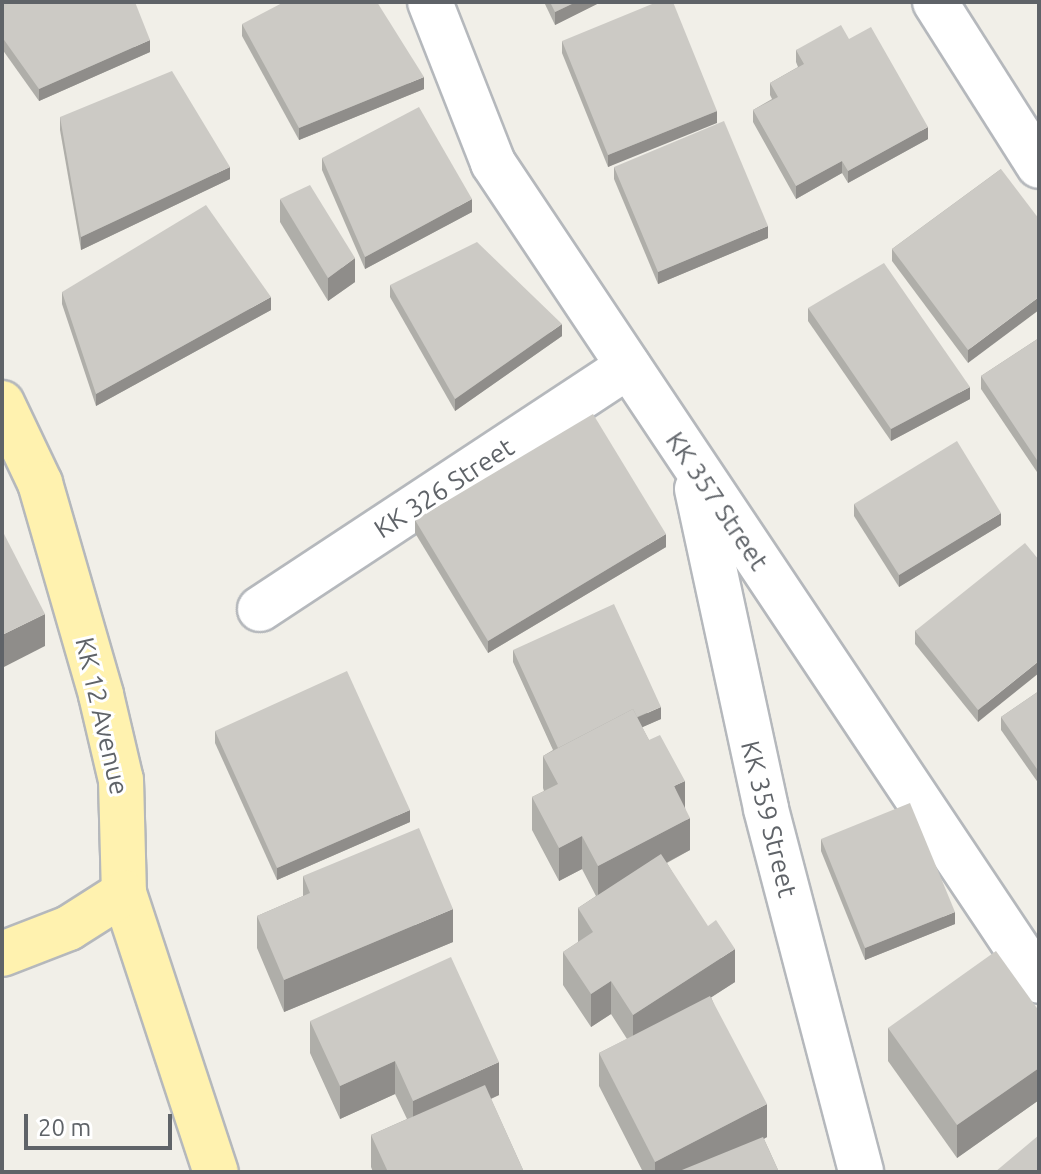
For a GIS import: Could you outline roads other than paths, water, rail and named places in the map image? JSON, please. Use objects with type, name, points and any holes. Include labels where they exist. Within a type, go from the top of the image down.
[{"type":"main road","name":"KK 12 Avenue","points":[[2,403],[40,483],[101,695],[121,780],[124,893],[216,1172]]},
{"type":"main road","points":[[5,947],[69,928],[124,893]]},
{"type":"street","name":"KK 357 Street","points":[[430,2],[493,163],[1039,981]]},
{"type":"street","points":[[935,2],[1039,166]]},
{"type":"street","name":"KK 326 Street","points":[[260,609],[628,366]]},
{"type":"street","name":"KK 359 Street","points":[[691,463],[759,780],[861,1172]]}]
